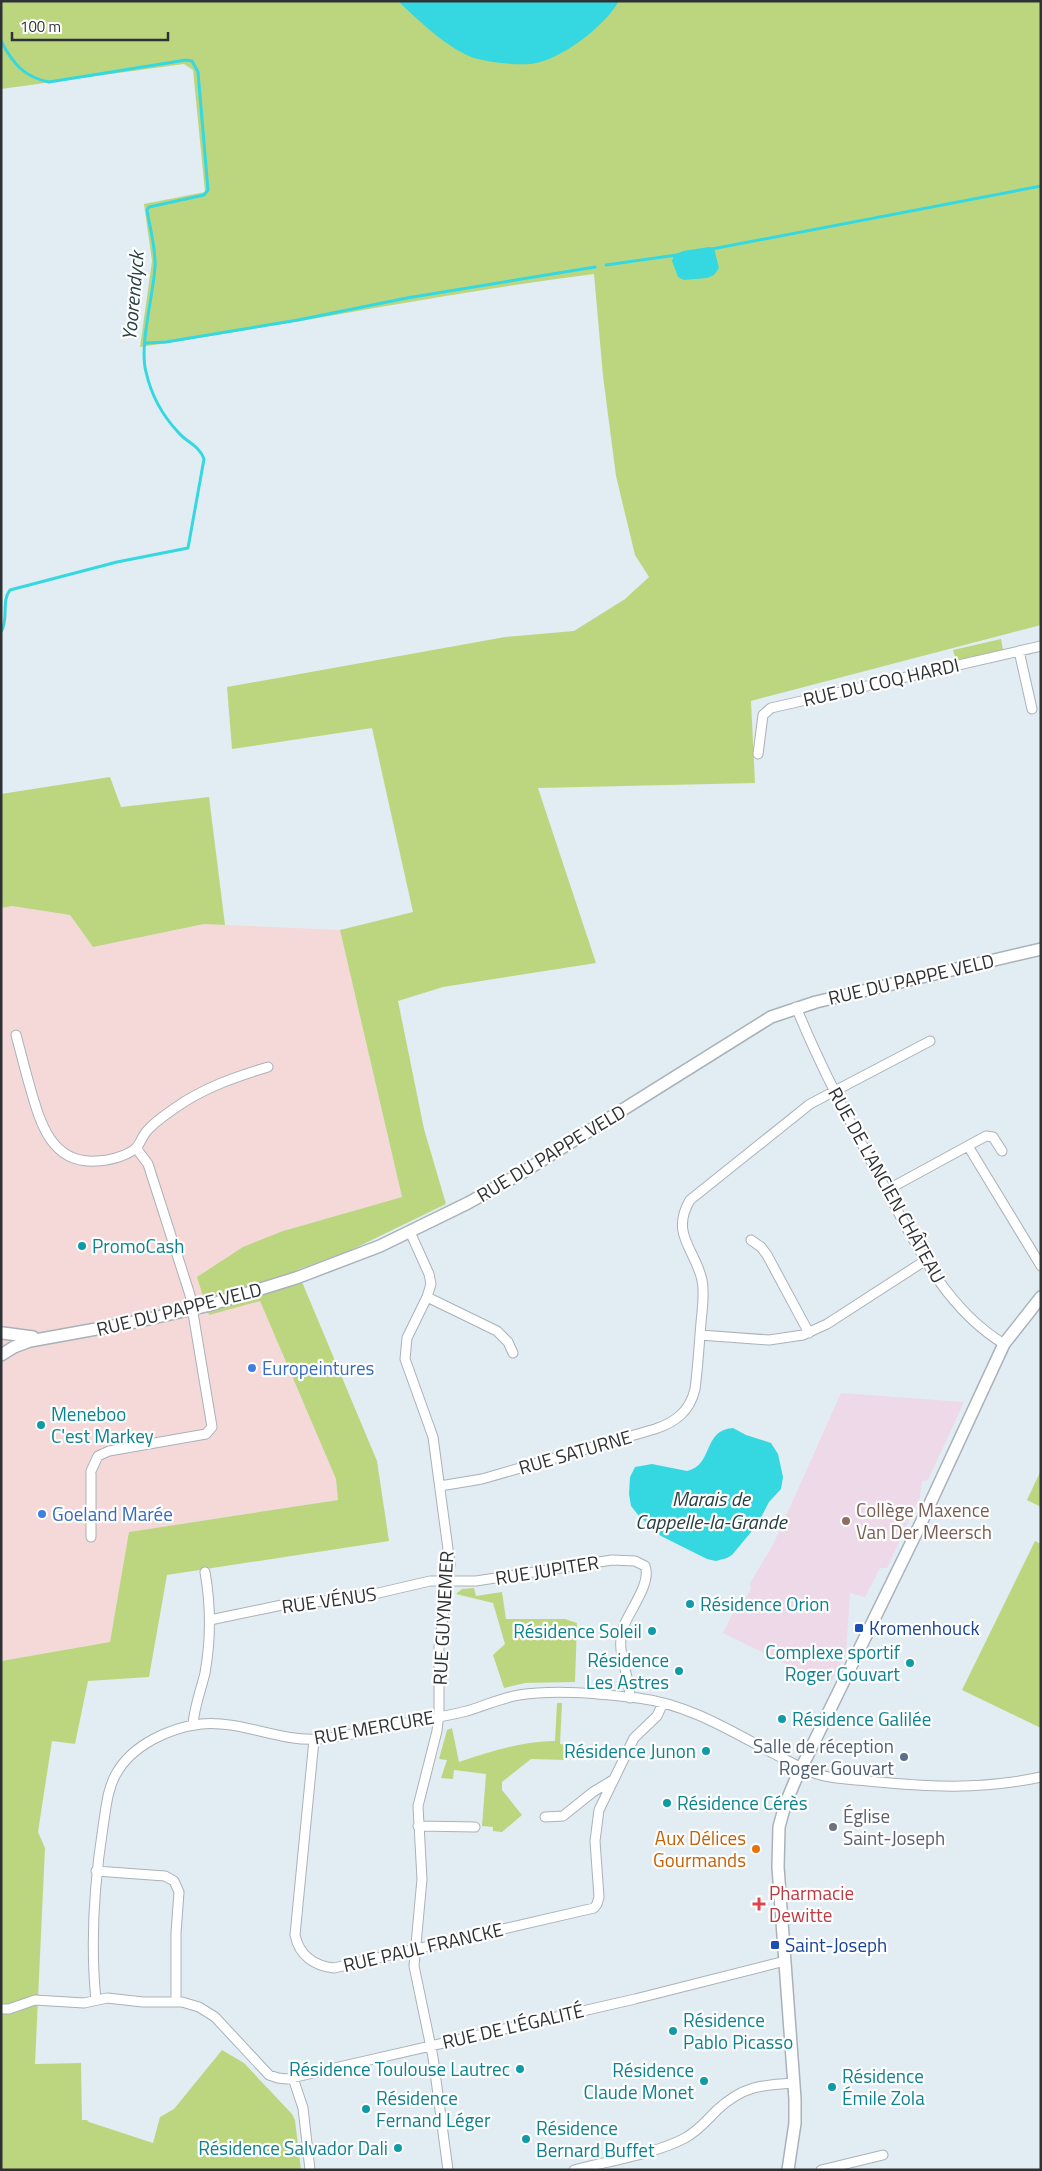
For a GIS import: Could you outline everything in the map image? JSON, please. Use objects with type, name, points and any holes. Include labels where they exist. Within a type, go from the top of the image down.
[{"type":"street","name":"RUE DU COQ HARDI","points":[[758,754],[763,715],[771,708],[1041,646]]},
{"type":"street","points":[[1019,651],[1032,709]]},
{"type":"street","name":"RUE DU PAPPE VELD","points":[[1,1355],[18,1345],[50,1336],[120,1325],[193,1309],[308,1274],[410,1232],[468,1203],[520,1174],[758,1024],[796,1008],[1041,949]]},
{"type":"street","name":"RUE DE L'ANCIEN CHÂTEAU","points":[[796,1008],[834,1092],[926,1260],[945,1290],[962,1310],[985,1332],[1004,1344]]},
{"type":"street","points":[[16,1036],[41,1124],[57,1148],[75,1158],[93,1161],[120,1156],[136,1148],[150,1128],[183,1102],[223,1082],[268,1066]]},
{"type":"street","points":[[926,1260],[827,1324],[809,1333],[792,1338],[769,1340],[700,1335],[703,1286],[700,1274],[683,1236],[682,1223],[687,1205],[700,1190],[805,1108],[930,1042]]},
{"type":"street","points":[[887,1190],[986,1136],[991,1136],[1002,1151]]},
{"type":"street","points":[[968,1146],[1041,1266]]},
{"type":"street","points":[[91,1537],[91,1471],[98,1456],[109,1451],[206,1434],[211,1430],[212,1424],[188,1289],[148,1164],[136,1148]]},
{"type":"street","name":"RUE GUYNEMER","points":[[410,1232],[430,1278],[430,1289],[407,1338],[405,1355],[433,1437],[450,1560],[449,1581],[439,1646],[439,1716],[435,1746],[419,1798],[418,1826],[422,1879],[415,1950],[415,1972],[430,2045],[448,2170]]},
{"type":"street","points":[[751,1240],[761,1247],[767,1255],[809,1333]]},
{"type":"street","points":[[427,1297],[497,1331],[508,1342],[514,1353]]},
{"type":"street","points":[[788,2170],[795,2123],[794,2083],[778,1867],[778,1834],[785,1805],[801,1767],[929,1508],[1004,1344],[1041,1297]]},
{"type":"street","points":[[1,1355],[6,1343],[2,1332]]},
{"type":"street","name":"RUE DU PAPPE VELD","points":[[2,1332],[22,1337],[50,1336]]},
{"type":"street","name":"RUE SATURNE","points":[[440,1486],[482,1479],[662,1427],[682,1415],[694,1394],[700,1335]]},
{"type":"street","name":"RUE JUPITER","points":[[449,1581],[476,1581],[612,1560],[635,1561],[645,1566],[647,1572],[645,1582],[624,1625],[621,1639],[621,1655],[630,1698]]},
{"type":"street","points":[[193,1725],[194,1712],[205,1671],[210,1620],[205,1572]]},
{"type":"street","name":"RUE VÉNUS","points":[[210,1620],[282,1605],[357,1598],[430,1581],[449,1581]]},
{"type":"street","name":"RUE MERCURE","points":[[96,2000],[92,1939],[96,1871],[108,1799],[117,1772],[145,1744],[162,1735],[193,1725],[217,1724],[285,1737],[314,1740],[439,1716],[523,1695],[570,1693],[663,1703],[713,1721],[801,1767],[814,1773],[832,1777],[944,1787],[990,1786],[1041,1777]]},
{"type":"street","points":[[545,1817],[563,1816],[593,1792],[613,1780],[634,1738],[656,1716],[663,1703]]},
{"type":"street","name":"RUE PAUL FRANCKE","points":[[314,1740],[296,1922],[296,1939],[300,1950],[313,1962],[334,1968],[594,1908],[599,1897],[595,1828],[602,1802],[613,1780]]},
{"type":"street","points":[[418,1826],[475,1827]]},
{"type":"street","points":[[96,1871],[165,1876],[171,1878],[177,1884],[176,2002]]},
{"type":"street","name":"RUE DE L'ÉGALITÉ","points":[[1,2009],[9,2009],[35,2000],[84,2003],[107,1998],[137,2002],[188,2003],[210,2013],[269,2074],[278,2078],[293,2078],[635,1999],[785,1961]]},
{"type":"street","points":[[293,2078],[303,2108],[310,2170]]},
{"type":"street","points":[[574,2170],[679,2141],[696,2131],[731,2098],[749,2088],[794,2083]]},
{"type":"street","points":[[821,2170],[883,2155]]},
{"type":"shaded area","points":[[12,906],[70,915],[93,947],[204,924],[340,930],[402,1197],[283,1231],[266,1238],[260,1301],[336,1479],[338,1500],[130,1532],[110,1642],[1,1661],[1,908]]},
{"type":"shaded area","name":"Collège Maxence Van Der Meersch","points":[[841,1393],[964,1402],[928,1480],[922,1481],[920,1497],[887,1568],[880,1568],[865,1597],[850,1593],[846,1653],[830,1685],[723,1633],[739,1600],[743,1602],[750,1591],[750,1583],[773,1545]]},
{"type":"green space","points":[[1,1],[1041,1],[1041,625],[751,701],[755,783],[538,788],[596,963],[443,987],[398,1001],[424,1129],[446,1204],[349,1251],[297,1270],[377,1461],[389,1541],[167,1575],[149,1677],[88,1681],[75,1744],[52,1741],[38,1832],[45,1848],[35,2064],[81,2063],[82,2120],[87,2120],[153,2143],[160,2117],[174,2109],[222,2050],[244,2063],[292,2114],[295,2120],[301,2170],[1,2170],[1,1661],[110,1642],[129,1532],[338,1500],[336,1479],[260,1301],[209,1315],[197,1277],[243,1247],[283,1231],[402,1197],[340,930],[413,912],[372,728],[232,749],[227,687],[505,637],[574,631],[625,599],[649,577],[635,555],[616,476],[603,376],[594,274],[480,290],[140,347],[152,261],[144,204],[205,192],[193,70],[184,64],[1,89]]},
{"type":"green space","points":[[1001,639],[1003,650],[956,661],[953,650]]},
{"type":"green space","points":[[110,777],[121,807],[209,797],[225,925],[204,924],[93,947],[70,915],[12,906],[1,908],[1,794]]},
{"type":"green space","points":[[1041,1470],[1041,1507],[1027,1500]]},
{"type":"green space","points":[[1035,1541],[1041,1544],[1041,1728],[962,1690]]},
{"type":"green space","points":[[474,1588],[476,1596],[502,1592],[506,1619],[565,1619],[577,1623],[575,1682],[525,1683],[504,1688],[493,1655],[505,1644],[493,1603],[456,1594],[462,1589]]},
{"type":"green space","points":[[557,1703],[562,1703],[560,1744],[566,1745],[566,1760],[531,1759],[502,1782],[502,1790],[522,1815],[502,1832],[493,1831],[493,1827],[482,1826],[486,1774],[454,1770],[453,1779],[441,1778],[447,1760],[439,1759],[447,1730],[452,1728],[459,1762],[518,1745],[555,1741]]},
{"type":"water","points":[[398,1],[619,1],[603,21],[581,41],[543,61],[524,64],[488,61],[464,54],[434,33]]},
{"type":"water","points":[[714,248],[719,268],[714,275],[707,278],[684,280],[678,277],[672,261],[674,255],[683,251]]},
{"type":"water","name":"Marais de Cappelle-la-Grande","points":[[733,1428],[746,1435],[771,1443],[778,1454],[783,1477],[781,1489],[769,1502],[757,1525],[732,1555],[716,1561],[707,1559],[661,1536],[639,1516],[631,1506],[629,1494],[630,1477],[635,1467],[652,1464],[687,1471],[695,1468],[701,1462],[717,1435],[723,1430]]},
{"type":"waterway","name":"Yoorendyck","points":[[1,41],[20,68],[33,77],[49,82],[186,60],[192,61],[198,72],[208,190],[204,195],[149,207],[147,210],[154,246],[155,267],[145,335],[144,361],[146,372],[154,396],[167,419],[181,435],[196,447],[204,459],[188,548],[117,562],[10,590],[7,594],[5,622],[1,632]]},
{"type":"waterway","points":[[712,249],[1041,186]]},
{"type":"waterway","points":[[606,265],[677,255]]},
{"type":"waterway","points":[[145,343],[166,342],[298,320],[407,298],[595,267]]},
{"type":"place","name":"PromoCash","points":[[82,1246]]},
{"type":"place","name":"Europeintures","points":[[252,1368]]},
{"type":"place","name":"Meneboo C'est Markey","points":[[41,1425]]},
{"type":"place","name":"Goeland Marée","points":[[42,1514]]},
{"type":"place","name":"Collège Maxence Van Der Meersch","points":[[846,1521]]},
{"type":"place","name":"Résidence Orion","points":[[690,1604]]},
{"type":"place","name":"Kromenhouck","points":[[859,1628]]},
{"type":"place","name":"Résidence Soleil","points":[[652,1631]]},
{"type":"place","name":"Complexe sportif Roger Gouvart","points":[[910,1663]]},
{"type":"place","name":"Résidence Les Astres","points":[[679,1671]]},
{"type":"place","name":"Résidence Galilée","points":[[782,1719]]},
{"type":"place","name":"Résidence Junon","points":[[706,1751]]},
{"type":"place","name":"Salle de réception Roger Gouvart","points":[[904,1757]]},
{"type":"place","name":"Résidence Cérès","points":[[667,1803]]},
{"type":"place","name":"Église Saint-Joseph","points":[[833,1827]]},
{"type":"place","name":"Aux Délices Gourmands","points":[[756,1849]]},
{"type":"place","name":"Pharmacie Dewitte","points":[[759,1904]]},
{"type":"place","name":"Saint-Joseph","points":[[775,1945]]},
{"type":"place","name":"Résidence Pablo Picasso","points":[[673,2031]]},
{"type":"place","name":"Résidence Toulouse Lautrec","points":[[520,2069]]},
{"type":"place","name":"Résidence Claude Monet","points":[[704,2081]]},
{"type":"place","name":"Résidence Émile Zola","points":[[832,2087]]},
{"type":"place","name":"Résidence Fernand Léger","points":[[366,2109]]},
{"type":"place","name":"Résidence Bernard Buffet","points":[[526,2139]]},
{"type":"place","name":"Résidence Salvador Dali","points":[[398,2148]]}]
